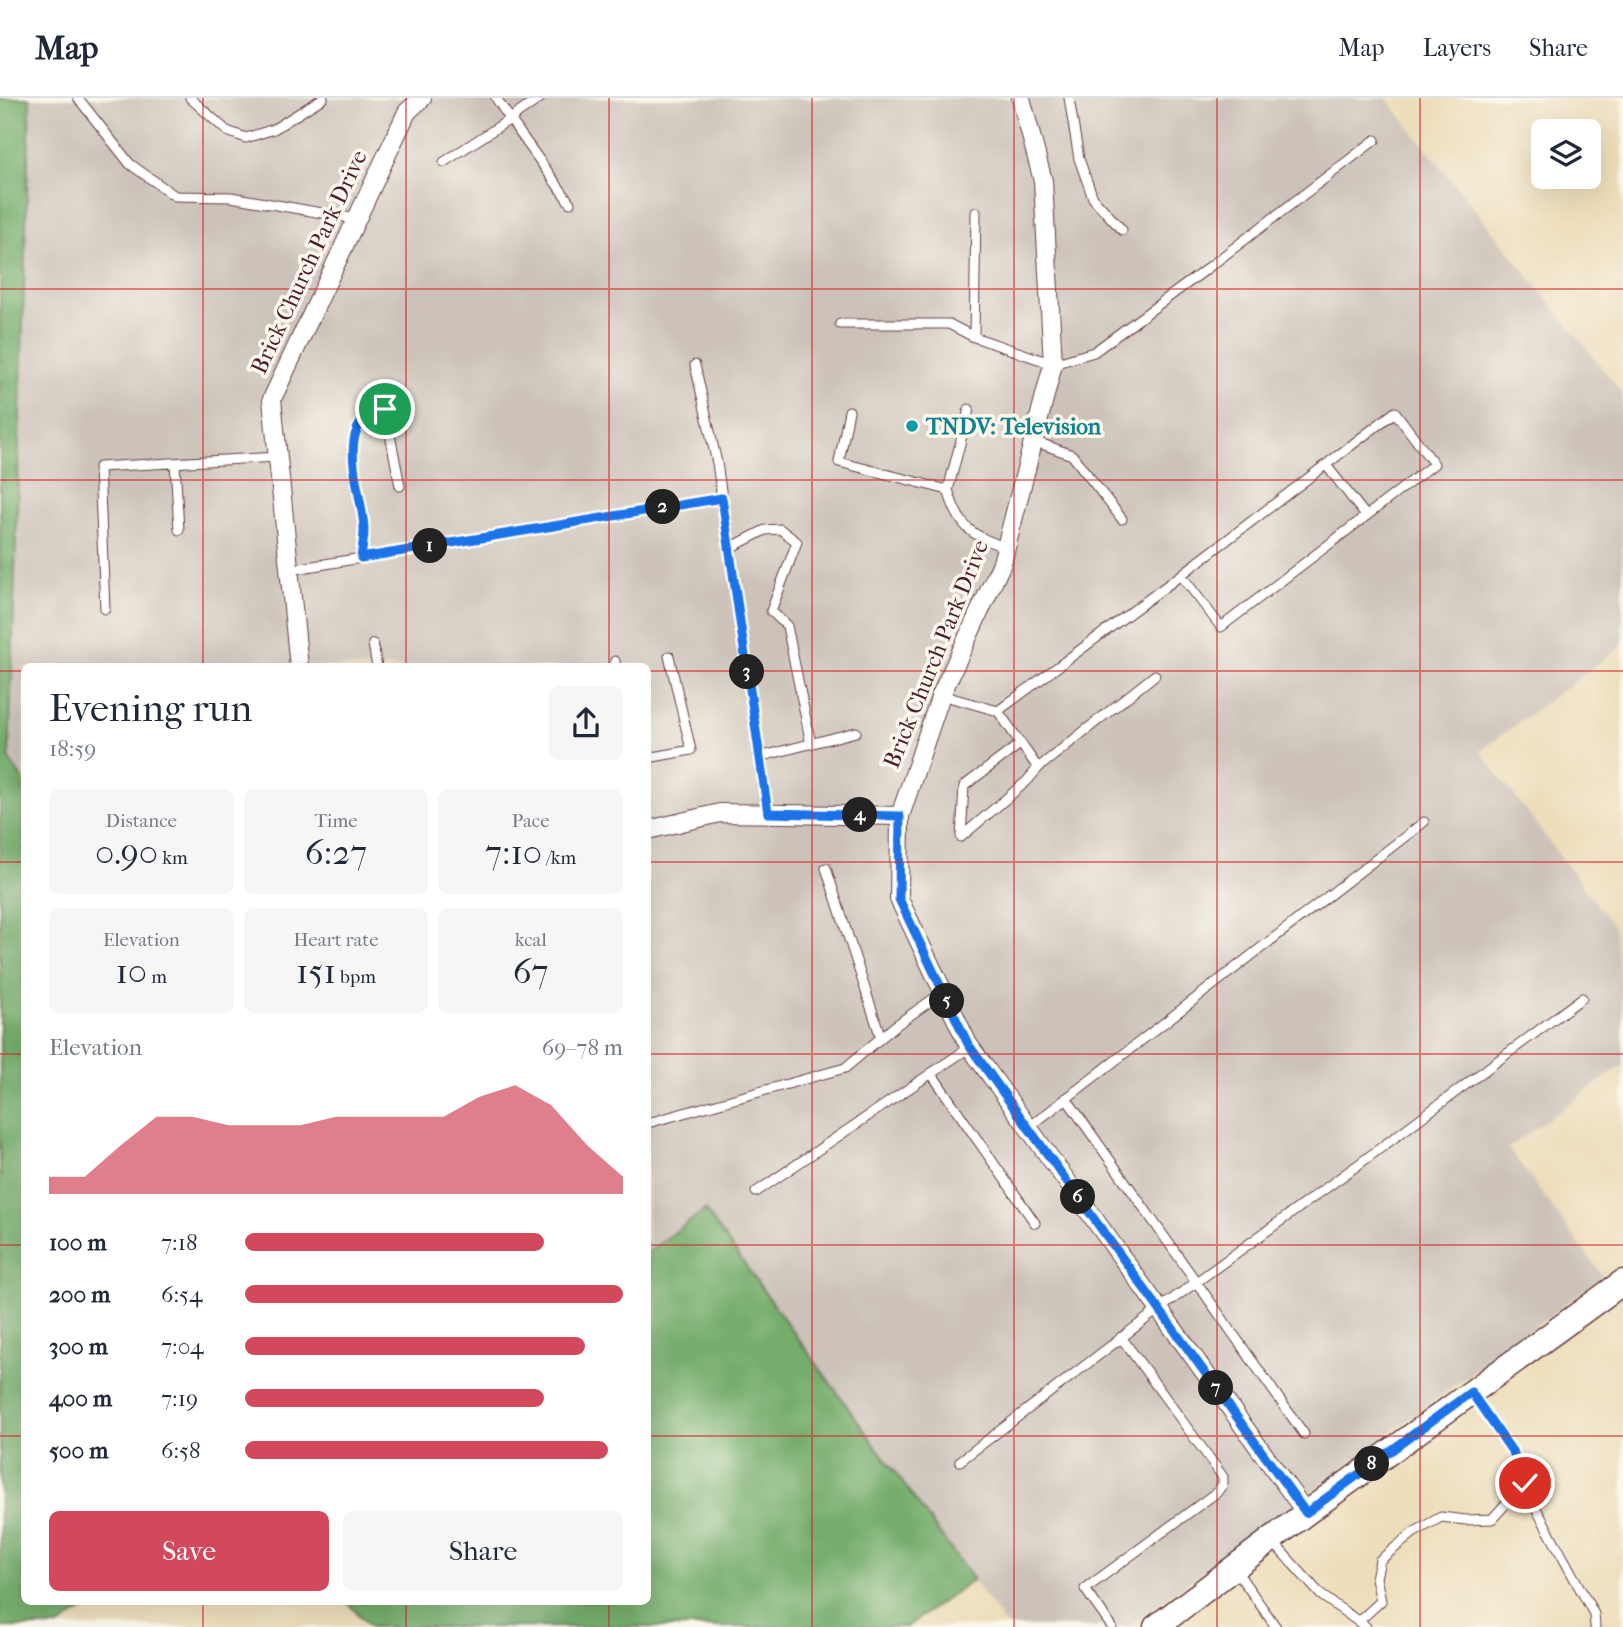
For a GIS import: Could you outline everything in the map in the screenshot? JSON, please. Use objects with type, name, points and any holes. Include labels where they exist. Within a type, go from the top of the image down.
[{"type":"main road","points":[[1156,1627],[1306,1513],[1623,1282]]},
{"type":"street","name":"Brick Church Park Drive","points":[[299,663],[272,399],[407,112],[422,98]]},
{"type":"street","name":"Brick Church Park Drive","points":[[1021,98],[1043,181],[1053,364],[1002,563],[941,695],[900,816],[899,899],[970,1047],[1306,1513]]},
{"type":"street","points":[[651,829],[720,813],[900,816]]},
{"type":"lane","points":[[78,98],[130,164],[175,196],[231,197],[356,219]]},
{"type":"lane","points":[[190,98],[227,131],[246,138],[274,129],[323,98]]},
{"type":"lane","points":[[496,98],[570,202]]},
{"type":"lane","points":[[444,162],[540,98]]},
{"type":"lane","points":[[1069,98],[1079,159],[1093,198],[1122,230]]},
{"type":"lane","points":[[840,324],[949,324],[974,337],[1053,364],[1094,352],[1375,140]]},
{"type":"lane","points":[[974,337],[976,212]]},
{"type":"lane","points":[[695,365],[717,463],[768,813]]},
{"type":"lane","points":[[361,558],[364,529],[352,452],[357,431],[364,419],[378,410],[385,409],[400,486]]},
{"type":"lane","points":[[969,409],[948,490],[958,520],[966,529],[1006,548]]},
{"type":"lane","points":[[849,411],[839,462],[948,490]]},
{"type":"lane","points":[[998,711],[1395,412],[1434,464],[1221,627],[1181,575]]},
{"type":"lane","points":[[1034,441],[1072,455],[1122,519]]},
{"type":"lane","points":[[105,609],[99,467],[278,457]]},
{"type":"lane","points":[[174,463],[179,530]]},
{"type":"lane","points":[[1326,465],[1366,516]]},
{"type":"lane","points":[[289,570],[722,498]]},
{"type":"lane","points":[[730,548],[765,530],[780,529],[797,542],[771,611],[787,626],[811,744]]},
{"type":"lane","points":[[373,644],[376,663]]},
{"type":"lane","points":[[651,757],[691,750],[669,656]]},
{"type":"lane","points":[[1020,744],[964,786],[961,837],[1027,781],[1038,768],[1155,675]]},
{"type":"lane","points":[[941,695],[998,711],[1038,768]]},
{"type":"lane","points":[[759,757],[856,732]]},
{"type":"lane","points":[[1028,1128],[1423,821]]},
{"type":"lane","points":[[826,868],[881,1038]]},
{"type":"lane","points":[[651,1122],[845,1068],[943,992]]},
{"type":"lane","points":[[960,1461],[1159,1308],[1582,998]]},
{"type":"lane","points":[[756,1192],[970,1047]]},
{"type":"lane","points":[[931,1073],[1035,1223]]},
{"type":"lane","points":[[1066,1098],[1304,1434]]},
{"type":"lane","points":[[1112,1627],[1085,1589],[1217,1492],[1223,1484],[1223,1477],[1121,1337]]},
{"type":"lane","points":[[1471,1392],[1514,1454],[1532,1501],[1594,1614],[1595,1627]]},
{"type":"lane","points":[[1271,1540],[1321,1595],[1362,1625],[1381,1601],[1377,1578],[1380,1560],[1413,1533],[1441,1517],[1492,1519],[1525,1483]]},
{"type":"lane","points":[[1234,1567],[1276,1627]]},
{"type":"shaded area","points":[[30,98],[1386,98],[1623,394],[1623,645],[1480,751],[1614,927],[1623,1008],[1623,1065],[1508,1148],[1603,1276],[1128,1627],[1007,1627],[706,1211],[651,1250],[651,663],[21,663],[21,777],[9,759]]},
{"type":"green space","points":[[0,98],[30,98],[9,759],[21,777],[21,1605],[90,1605],[58,1627],[0,1627]]},
{"type":"green space","points":[[705,1210],[973,1580],[906,1627],[370,1627],[350,1605],[651,1605],[651,1250]]},
{"type":"place","name":"TNDV: Television","points":[[912,426]]},
{"type":"route","points":[[385,409],[378,410],[364,419],[357,431],[352,452],[364,529],[361,558],[722,498],[768,813],[900,816],[899,899],[968,1044],[1306,1513],[1471,1392],[1514,1454],[1525,1483]]}]
